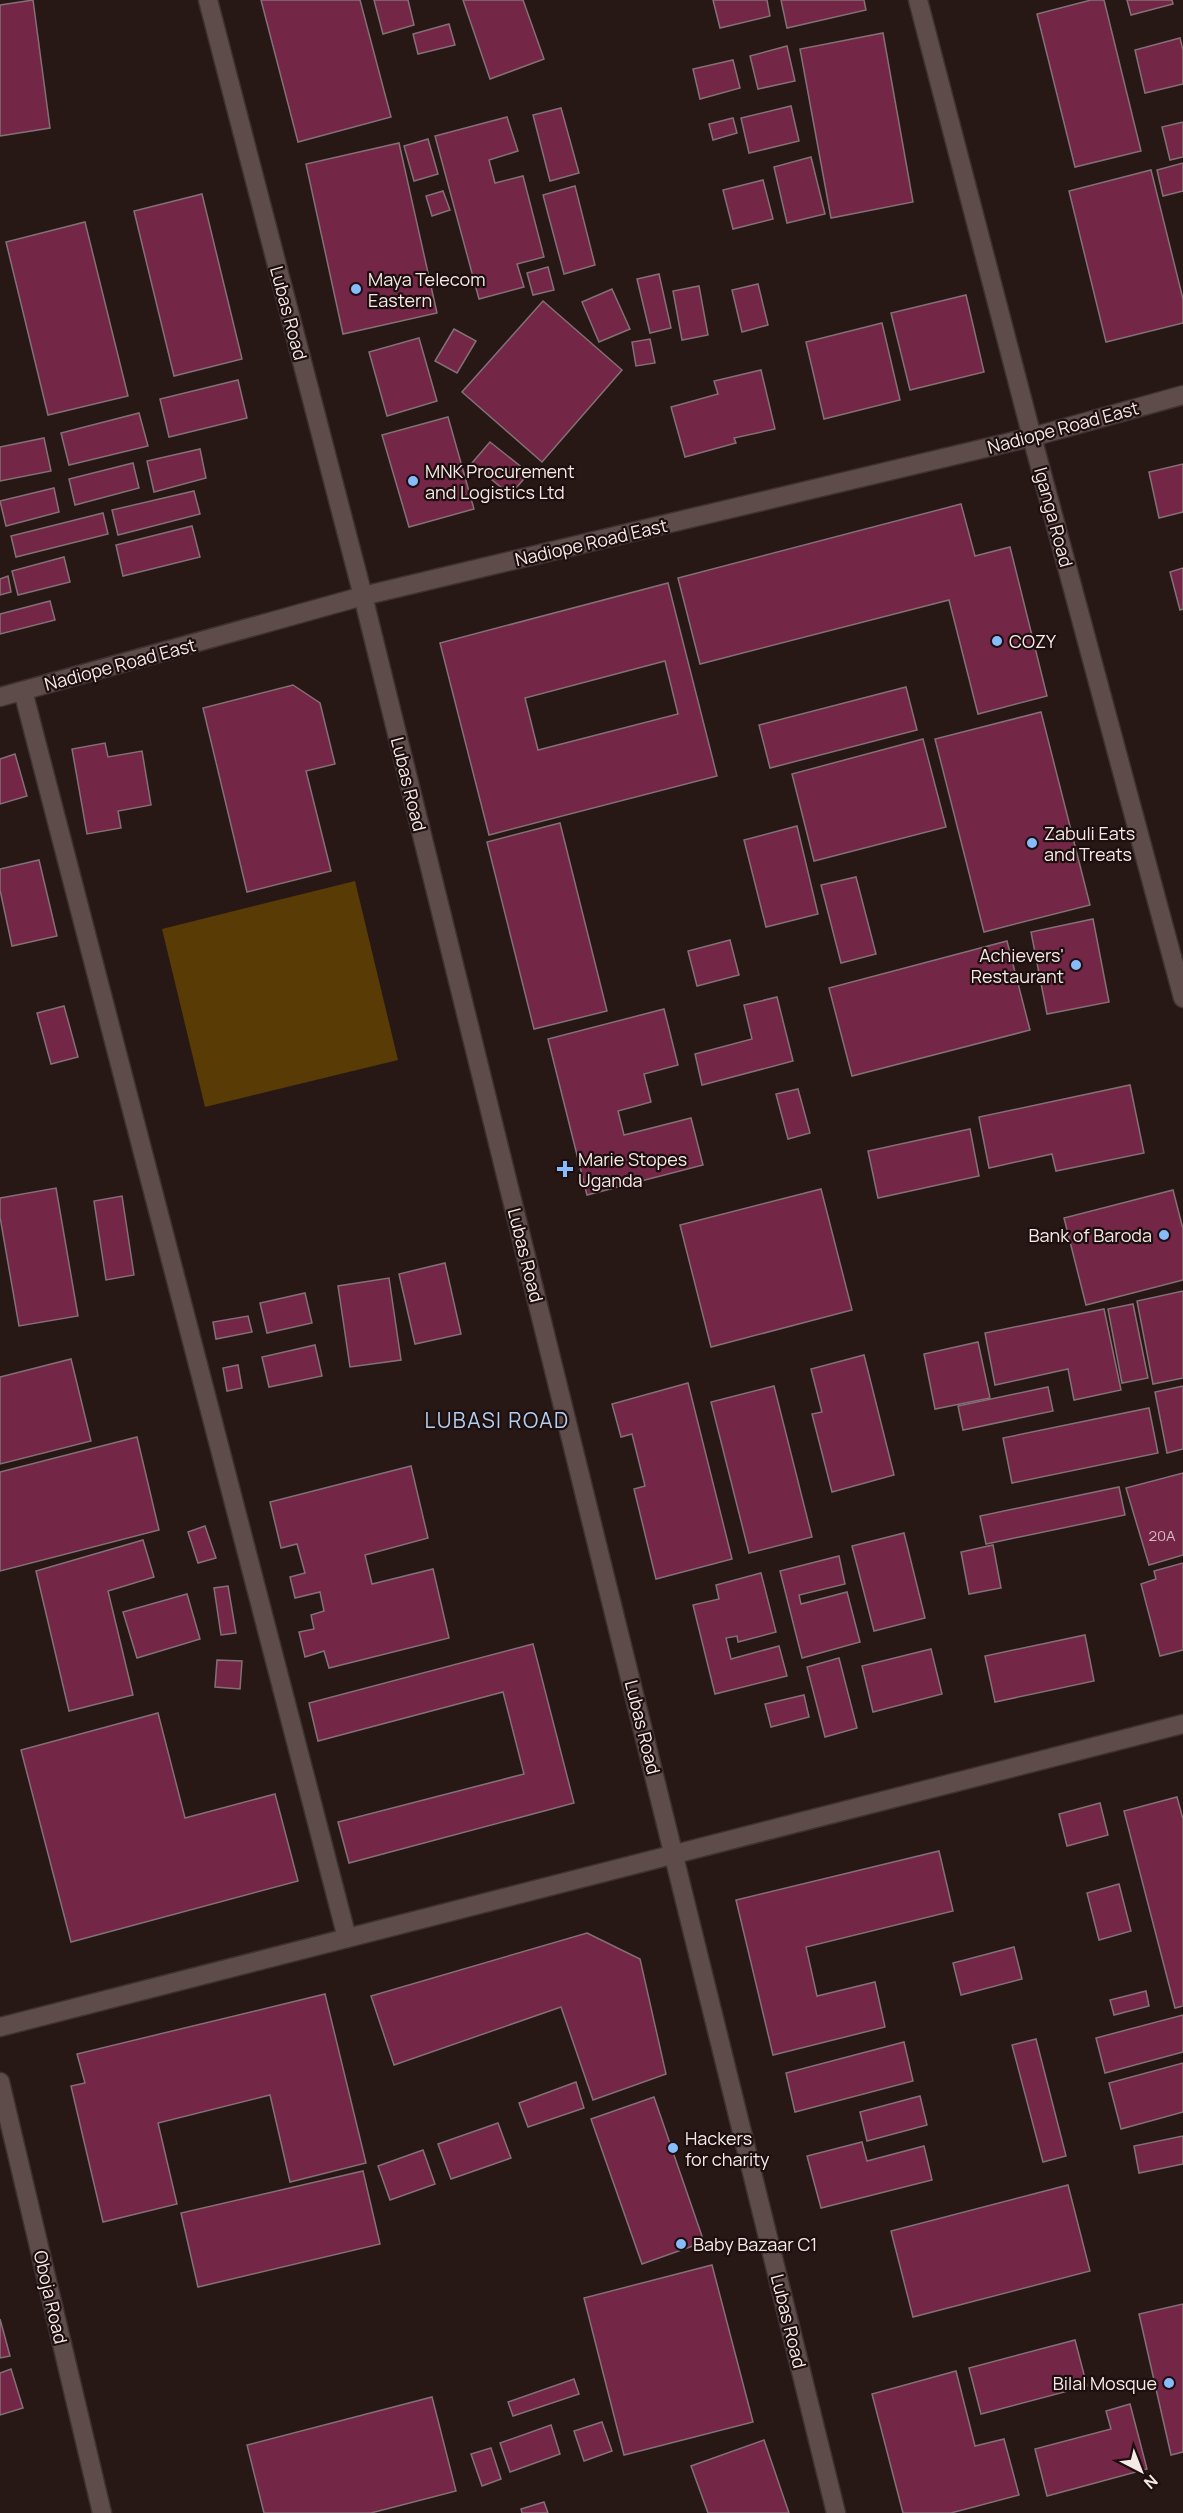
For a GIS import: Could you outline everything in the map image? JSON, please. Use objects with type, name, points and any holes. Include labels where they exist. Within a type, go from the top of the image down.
[{"type":"street","name":"Lubas Road","points":[[208,0],[363,596],[836,2513]]},
{"type":"street","name":"Iganga Road","points":[[918,0],[1032,437],[1183,998]]},
{"type":"street","name":"Nadiope Road East","points":[[0,697],[363,596],[1032,437],[1183,395]]},
{"type":"street","points":[[22,691],[347,1938]]},
{"type":"street","points":[[0,2027],[1183,1724]]},
{"type":"street","name":"Oboja Road","points":[[0,2082],[102,2513]]},
{"type":"shaded area","points":[[355,881],[398,1060],[205,1107],[162,929]]},
{"type":"building","points":[[33,0],[50,128],[0,136],[0,5]]},
{"type":"building","points":[[261,0],[360,0],[391,117],[298,142]]},
{"type":"building","points":[[374,0],[408,0],[414,25],[383,34]]},
{"type":"building","points":[[463,0],[523,0],[544,59],[490,79]]},
{"type":"building","points":[[713,0],[767,0],[770,16],[720,28]]},
{"type":"building","points":[[781,0],[864,0],[866,10],[787,28]]},
{"type":"building","points":[[1091,0],[1104,0],[1141,151],[1075,167],[1037,14]]},
{"type":"building","points":[[1127,0],[1172,0],[1173,4],[1131,15]]},
{"type":"building","points":[[449,24],[455,45],[418,54],[413,34]]},
{"type":"building","points":[[883,33],[913,202],[831,218],[800,49]]},
{"type":"building","points":[[1180,38],[1183,50],[1183,84],[1145,93],[1135,50]]},
{"type":"building","points":[[787,46],[795,81],[758,89],[750,56]]},
{"type":"building","points":[[733,60],[740,88],[700,99],[693,69]]},
{"type":"building","points":[[791,106],[799,141],[749,153],[741,118]]},
{"type":"building","points":[[561,108],[579,173],[550,181],[533,115]]},
{"type":"building","points":[[507,117],[518,151],[489,160],[495,183],[523,176],[544,257],[517,264],[524,287],[479,299],[435,136]]},
{"type":"building","points":[[733,118],[737,133],[713,140],[709,124]]},
{"type":"building","points":[[1183,122],[1183,157],[1170,160],[1162,127]]},
{"type":"building","points":[[428,139],[438,174],[414,181],[404,146]]},
{"type":"building","points":[[399,143],[437,313],[343,334],[306,164]]},
{"type":"building","points":[[811,157],[825,214],[787,223],[774,167]]},
{"type":"building","points":[[1183,163],[1183,191],[1163,196],[1157,170]]},
{"type":"building","points":[[1151,170],[1183,299],[1183,323],[1106,342],[1069,191]]},
{"type":"building","points":[[763,180],[773,219],[733,229],[723,190]]},
{"type":"building","points":[[575,186],[595,265],[564,274],[543,195]]},
{"type":"building","points":[[443,191],[450,210],[432,216],[426,196]]},
{"type":"building","points":[[202,194],[242,359],[174,376],[134,211]]},
{"type":"building","points":[[85,222],[128,396],[48,415],[6,242]]},
{"type":"building","points":[[548,267],[554,290],[533,295],[527,273]]},
{"type":"building","points":[[659,274],[671,328],[650,333],[637,279]]},
{"type":"building","points":[[758,284],[768,325],[742,332],[732,290]]},
{"type":"building","points":[[699,286],[708,335],[682,340],[673,291]]},
{"type":"building","points":[[612,289],[630,329],[599,342],[582,302]]},
{"type":"building","points":[[966,295],[984,372],[910,390],[891,313]]},
{"type":"building","points":[[543,301],[622,370],[542,462],[462,392]]},
{"type":"building","points":[[882,323],[900,400],[824,419],[806,342]]},
{"type":"building","points":[[454,329],[476,341],[457,373],[435,361]]},
{"type":"building","points":[[419,338],[437,401],[387,416],[369,352]]},
{"type":"building","points":[[650,339],[655,363],[636,366],[632,342]]},
{"type":"building","points":[[761,370],[775,429],[734,438],[736,443],[685,457],[671,407],[718,394],[714,381]]},
{"type":"building","points":[[238,380],[247,418],[169,437],[160,399]]},
{"type":"building","points":[[139,413],[148,446],[69,465],[61,433]]},
{"type":"building","points":[[448,417],[474,509],[409,527],[382,435]]},
{"type":"building","points":[[44,438],[51,471],[0,481],[0,447]]},
{"type":"building","points":[[490,442],[529,473],[510,495],[472,463]]},
{"type":"building","points":[[200,449],[206,478],[154,492],[147,461]]},
{"type":"building","points":[[133,463],[139,488],[75,505],[69,479]]},
{"type":"building","points":[[1183,464],[1183,512],[1159,518],[1149,472]]},
{"type":"building","points":[[54,488],[59,512],[6,526],[0,501]]},
{"type":"building","points":[[194,491],[200,514],[118,535],[112,510]]},
{"type":"building","points":[[961,504],[975,556],[1010,547],[1047,696],[978,714],[949,600],[700,664],[678,578]]},
{"type":"building","points":[[103,513],[108,534],[16,557],[11,536]]},
{"type":"building","points":[[192,526],[200,557],[123,576],[116,545]]},
{"type":"building","points":[[64,557],[70,582],[18,595],[12,571]]},
{"type":"building","points":[[1183,568],[1183,609],[1180,610],[1170,572]]},
{"type":"building","points":[[8,576],[11,592],[0,595],[0,579]]},
{"type":"building","points":[[668,583],[717,776],[489,835],[440,643]],"holes":[[[665,661],[678,714],[538,750],[525,698]]]},
{"type":"building","points":[[50,601],[55,620],[0,634],[0,614]]},
{"type":"building","points":[[293,685],[320,703],[335,764],[306,771],[331,871],[247,892],[203,708]]},
{"type":"building","points":[[906,687],[917,730],[770,768],[759,725]]},
{"type":"building","points":[[1041,712],[1090,905],[984,932],[935,739]]},
{"type":"building","points":[[923,739],[946,827],[814,861],[792,774]]},
{"type":"building","points":[[105,743],[108,757],[142,751],[151,805],[118,811],[121,828],[87,834],[72,749]]},
{"type":"building","points":[[15,754],[27,796],[0,804],[0,759]]},
{"type":"building","points":[[560,823],[607,1011],[534,1029],[487,842]]},
{"type":"building","points":[[797,826],[818,914],[766,927],[744,840]]},
{"type":"building","points":[[39,860],[57,936],[12,946],[0,890],[0,869]]},
{"type":"building","points":[[856,877],[876,954],[841,963],[821,885]]},
{"type":"building","points":[[1093,919],[1109,1002],[1047,1014],[1031,932]]},
{"type":"building","points":[[730,940],[739,975],[697,986],[688,951]]},
{"type":"building","points":[[1007,941],[1030,1030],[852,1076],[829,988]]},
{"type":"building","points":[[777,997],[793,1061],[702,1085],[695,1054],[752,1039],[744,1005]]},
{"type":"building","points":[[64,1006],[78,1057],[51,1064],[37,1013]]},
{"type":"building","points":[[664,1009],[678,1065],[644,1074],[651,1102],[618,1111],[624,1135],[691,1118],[703,1165],[587,1195],[548,1039]]},
{"type":"building","points":[[1130,1085],[1144,1153],[1056,1171],[1052,1154],[989,1168],[979,1117]]},
{"type":"building","points":[[798,1089],[810,1133],[788,1139],[776,1094]]},
{"type":"building","points":[[970,1129],[979,1176],[878,1198],[868,1151]]},
{"type":"building","points":[[56,1188],[78,1316],[19,1326],[0,1217],[0,1198]]},
{"type":"building","points":[[821,1189],[852,1310],[711,1347],[680,1225]]},
{"type":"building","points":[[1173,1190],[1183,1229],[1183,1280],[1086,1305],[1064,1218]]},
{"type":"building","points":[[122,1196],[134,1275],[106,1280],[94,1201]]},
{"type":"building","points":[[445,1263],[461,1334],[415,1344],[399,1274]]},
{"type":"building","points":[[389,1278],[401,1360],[350,1367],[338,1286]]},
{"type":"building","points":[[1183,1291],[1183,1378],[1153,1384],[1137,1301]]},
{"type":"building","points":[[305,1293],[312,1323],[267,1333],[260,1303]]},
{"type":"building","points":[[1133,1304],[1148,1378],[1122,1383],[1108,1309]]},
{"type":"building","points":[[1104,1309],[1121,1390],[1074,1400],[1068,1369],[995,1385],[985,1333]]},
{"type":"building","points":[[248,1316],[252,1332],[216,1339],[213,1322]]},
{"type":"building","points":[[978,1342],[990,1398],[935,1409],[924,1354]]},
{"type":"building","points":[[315,1345],[322,1376],[269,1387],[262,1357]]},
{"type":"building","points":[[864,1355],[894,1475],[832,1492],[812,1414],[822,1412],[811,1369]]},
{"type":"building","points":[[71,1359],[91,1441],[0,1464],[0,1377]]},
{"type":"building","points":[[238,1365],[242,1388],[227,1391],[223,1368]]},
{"type":"building","points":[[688,1383],[732,1559],[656,1579],[634,1489],[645,1486],[632,1434],[621,1437],[612,1404]]},
{"type":"building","points":[[774,1386],[812,1537],[749,1553],[711,1402]]},
{"type":"building","points":[[1183,1386],[1183,1449],[1167,1453],[1155,1392]]},
{"type":"building","points":[[1048,1387],[1053,1411],[963,1430],[958,1406]]},
{"type":"building","points":[[1149,1408],[1158,1453],[1012,1483],[1003,1438]]},
{"type":"building","points":[[137,1437],[159,1530],[0,1571],[0,1472]]},
{"type":"building","points":[[411,1466],[428,1538],[365,1555],[372,1584],[433,1569],[449,1638],[329,1668],[324,1651],[305,1657],[299,1632],[314,1629],[311,1615],[324,1611],[320,1592],[295,1598],[290,1577],[305,1573],[297,1544],[281,1548],[270,1502]]},
{"type":"building","points":[[1183,1473],[1183,1555],[1149,1565],[1126,1488]]},
{"type":"building","points":[[1119,1487],[1125,1515],[986,1544],[980,1516]]},
{"type":"building","points":[[205,1526],[216,1558],[198,1563],[188,1532]]},
{"type":"building","points":[[904,1533],[925,1618],[874,1631],[852,1546]]},
{"type":"building","points":[[143,1540],[154,1577],[108,1591],[133,1695],[69,1711],[36,1571]]},
{"type":"building","points":[[993,1545],[1001,1588],[969,1594],[961,1552]]},
{"type":"building","points":[[839,1556],[845,1584],[799,1595],[801,1604],[847,1592],[860,1642],[802,1658],[780,1571]]},
{"type":"building","points":[[1183,1563],[1183,1650],[1160,1656],[1141,1584],[1156,1579],[1154,1571]]},
{"type":"building","points":[[761,1573],[776,1632],[738,1642],[737,1636],[726,1638],[731,1659],[779,1646],[787,1676],[715,1694],[693,1605],[719,1599],[716,1585]]},
{"type":"building","points":[[228,1586],[236,1633],[221,1635],[214,1588]]},
{"type":"building","points":[[187,1594],[200,1639],[137,1658],[123,1612]]},
{"type":"building","points":[[1085,1635],[1094,1681],[995,1702],[985,1656]]},
{"type":"building","points":[[533,1644],[574,1803],[349,1863],[338,1822],[524,1774],[503,1692],[318,1741],[309,1703]]},
{"type":"building","points":[[931,1649],[942,1694],[873,1712],[862,1666]]},
{"type":"building","points":[[839,1658],[857,1728],[825,1737],[807,1667]]},
{"type":"building","points":[[217,1660],[242,1661],[240,1689],[215,1687]]},
{"type":"building","points":[[804,1695],[809,1717],[771,1727],[765,1704]]},
{"type":"building","points":[[158,1713],[185,1818],[275,1794],[298,1881],[71,1942],[21,1750]]},
{"type":"building","points":[[1177,1797],[1183,1819],[1183,2006],[1175,2008],[1124,1811]]},
{"type":"building","points":[[1100,1803],[1108,1835],[1067,1846],[1059,1814]]},
{"type":"building","points":[[939,1851],[953,1911],[806,1947],[817,1996],[875,1982],[885,2027],[773,2055],[736,1900]]},
{"type":"building","points":[[1119,1884],[1131,1931],[1099,1940],[1087,1893]]},
{"type":"building","points":[[587,1933],[640,1959],[666,2074],[593,2100],[561,2007],[394,2065],[371,1996]]},
{"type":"building","points":[[1014,1947],[1022,1979],[961,1995],[953,1963]]},
{"type":"building","points":[[1146,1991],[1149,2006],[1114,2015],[1110,2000]]},
{"type":"building","points":[[325,1994],[366,2163],[290,2182],[270,2095],[158,2123],[177,2204],[103,2222],[71,2086],[85,2083],[77,2054]]},
{"type":"building","points":[[1183,2015],[1183,2052],[1105,2073],[1096,2038]]},
{"type":"building","points":[[1036,2039],[1066,2156],[1043,2162],[1012,2045]]},
{"type":"building","points":[[904,2042],[913,2081],[795,2112],[786,2073]]},
{"type":"building","points":[[1183,2063],[1183,2112],[1121,2129],[1109,2083]]},
{"type":"building","points":[[576,2082],[584,2108],[528,2127],[519,2103]]},
{"type":"building","points":[[920,2096],[927,2125],[867,2141],[860,2112]]},
{"type":"building","points":[[654,2097],[704,2242],[642,2264],[591,2119]]},
{"type":"building","points":[[498,2123],[511,2158],[451,2179],[438,2144]]},
{"type":"building","points":[[1183,2136],[1183,2164],[1139,2173],[1134,2146]]},
{"type":"building","points":[[862,2142],[867,2161],[924,2146],[932,2180],[821,2208],[807,2156]]},
{"type":"building","points":[[423,2150],[435,2184],[390,2200],[378,2166]]},
{"type":"building","points":[[363,2171],[380,2244],[198,2287],[181,2213]]},
{"type":"building","points":[[1068,2185],[1090,2271],[913,2317],[891,2231]]},
{"type":"building","points":[[712,2265],[753,2422],[624,2455],[584,2298]]},
{"type":"building","name":"Bilal Mosque","points":[[1183,2304],[1183,2452],[1171,2455],[1139,2314]]},
{"type":"building","points":[[0,2319],[10,2356],[0,2358]]},
{"type":"building","points":[[1075,2340],[1087,2386],[981,2414],[969,2368]]},
{"type":"building","points":[[11,2369],[23,2408],[0,2415],[0,2373]]},
{"type":"building","points":[[956,2371],[975,2446],[1004,2439],[1019,2495],[951,2513],[903,2513],[872,2394]]},
{"type":"building","points":[[574,2379],[579,2394],[513,2416],[508,2402]]},
{"type":"building","points":[[432,2397],[456,2491],[371,2513],[264,2513],[247,2445]]},
{"type":"building","points":[[1130,2404],[1147,2469],[1047,2496],[1035,2449],[1111,2429],[1106,2411]]},
{"type":"building","points":[[602,2422],[612,2451],[584,2461],[574,2431]]},
{"type":"building","points":[[551,2425],[560,2454],[510,2472],[500,2443]]},
{"type":"building","points":[[764,2440],[789,2513],[708,2513],[691,2466]]},
{"type":"building","points":[[491,2448],[501,2479],[482,2486],[471,2454]]},
{"type":"building","points":[[544,2502],[548,2513],[522,2513],[521,2509]]},
{"type":"place","name":"Maya Telecom Eastern","points":[[356,289]]},
{"type":"place","name":"MNK Procurement and Logistics Ltd","points":[[413,481]]},
{"type":"place","name":"COZY","points":[[997,641]]},
{"type":"place","name":"Zabuli Eats and Treats","points":[[1032,843]]},
{"type":"place","name":"Achievers' Restaurant","points":[[1076,965]]},
{"type":"place","name":"Marie Stopes Uganda","points":[[565,1169]]},
{"type":"place","name":"Bank of Baroda","points":[[1164,1235]]},
{"type":"place","name":"Hackers for charity","points":[[673,2148]]},
{"type":"place","name":"Baby Bazaar C1","points":[[681,2244]]},
{"type":"place","name":"Bilal Mosque","points":[[1169,2383]]},
{"type":"district","name":"LUBASI ROAD","points":[[497,1420]]}]
